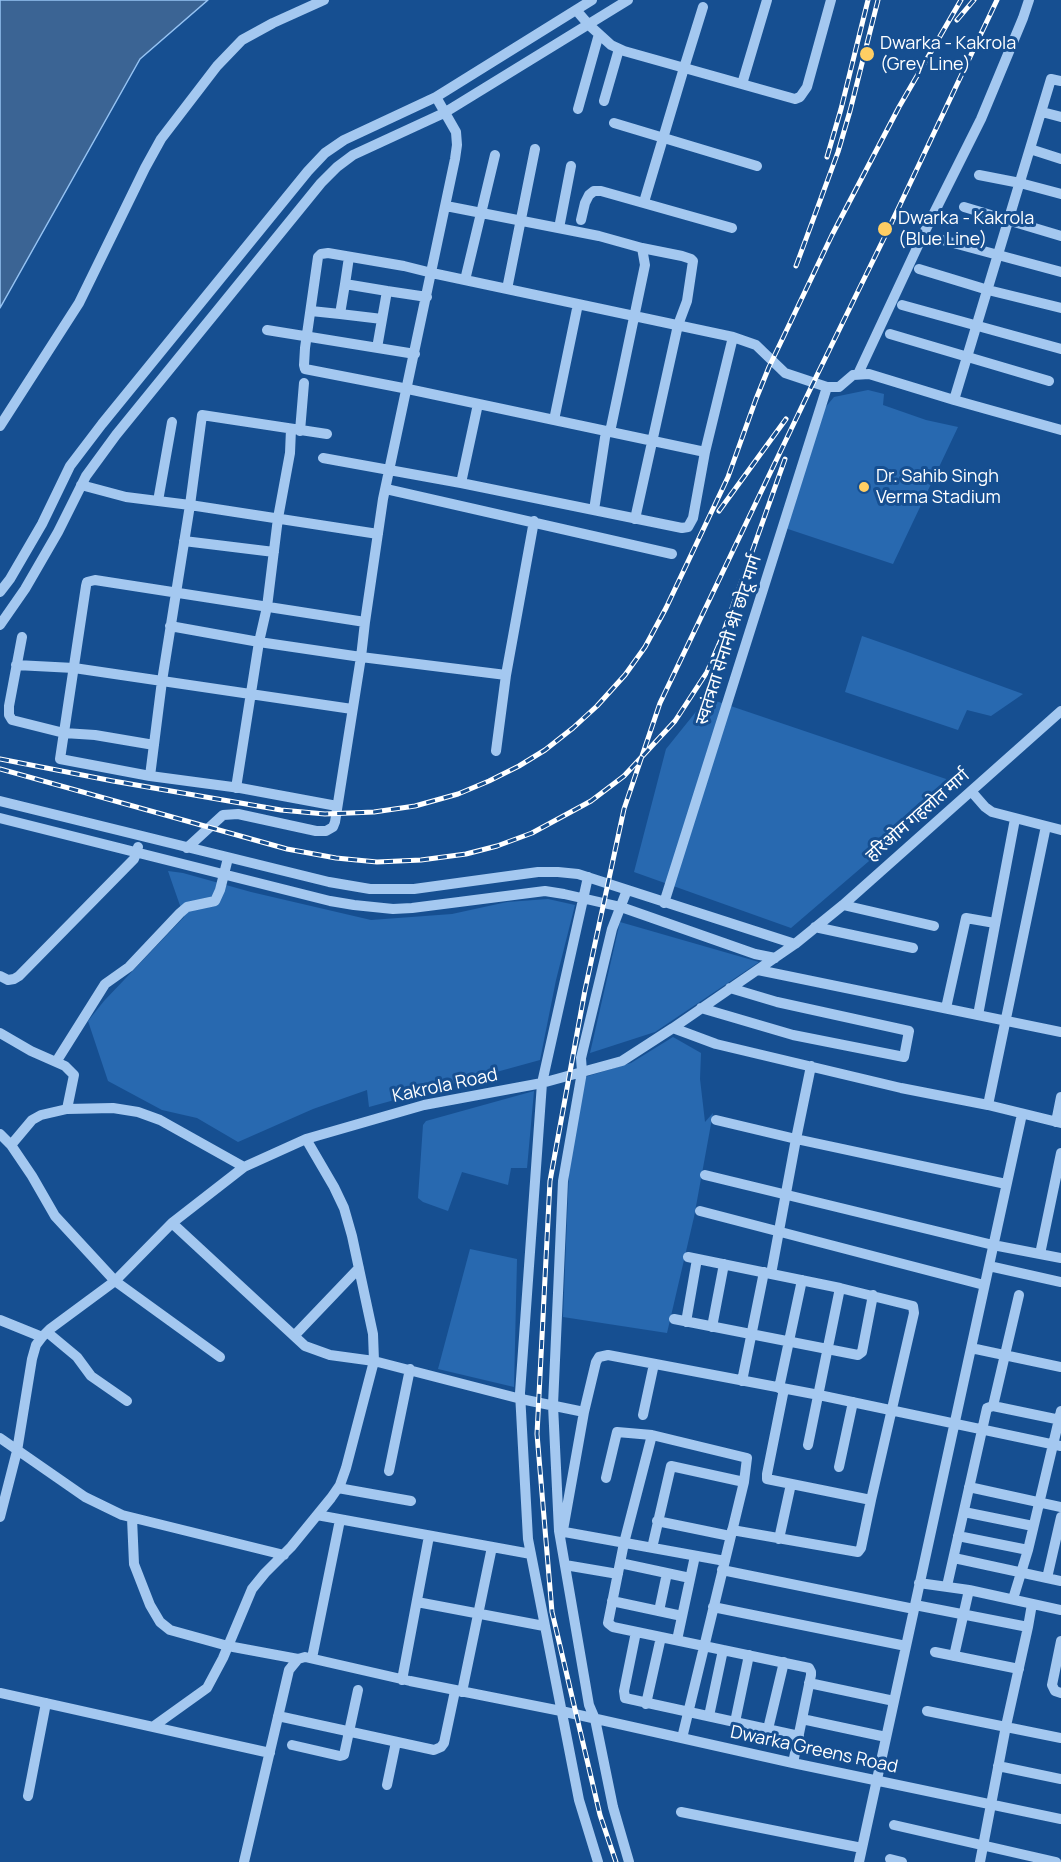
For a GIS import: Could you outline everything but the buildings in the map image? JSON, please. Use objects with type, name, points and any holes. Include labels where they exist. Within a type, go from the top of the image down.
[{"type":"street","points":[[0,426],[80,303],[161,139],[217,66],[242,40],[324,0]]},
{"type":"street","points":[[0,592],[42,524],[70,466],[308,171],[325,153],[344,140],[436,97],[592,0]]},
{"type":"street","points":[[0,625],[58,532],[86,476],[116,435],[314,192],[337,167],[353,155],[444,113],[628,0]]},
{"type":"street","points":[[742,84],[767,0]]},
{"type":"street","points":[[576,10],[589,25],[619,49],[795,99],[800,97],[807,87],[831,0]]},
{"type":"street","points":[[858,374],[923,235],[981,119],[1029,0]]},
{"type":"street","points":[[644,202],[703,7]]},
{"type":"street","points":[[578,109],[599,34]]},
{"type":"street","points":[[604,102],[619,49]]},
{"type":"street","points":[[954,400],[1052,79],[1061,81]]},
{"type":"street","points":[[187,848],[223,815],[238,814],[316,831],[326,831],[333,827],[386,489],[457,145],[456,132],[436,97]]},
{"type":"street","points":[[1042,112],[1061,117]]},
{"type":"street","points":[[614,123],[757,166]]},
{"type":"street","points":[[507,289],[535,149]]},
{"type":"street","points":[[1030,149],[1061,159]]},
{"type":"street","points":[[465,280],[495,155]]},
{"type":"street","points":[[559,228],[571,166]]},
{"type":"street","points":[[979,175],[1061,194]]},
{"type":"street","points":[[581,220],[589,195],[594,191],[601,191],[732,228]]},
{"type":"street","points":[[446,206],[598,236],[682,256],[693,261],[687,301],[678,325],[635,519]]},
{"type":"street","points":[[964,207],[1061,236]]},
{"type":"street","points":[[935,238],[1061,272]]},
{"type":"street","points":[[594,510],[608,432],[645,265],[642,248]]},
{"type":"street","points":[[705,452],[305,369],[304,358],[318,256],[328,254],[404,266],[733,337],[756,345],[785,373],[826,387],[840,387],[853,375],[869,374],[1061,430]]},
{"type":"street","points":[[340,314],[349,257]]},
{"type":"street","points":[[920,269],[987,290],[1061,308]]},
{"type":"street","points":[[345,284],[427,297]]},
{"type":"street","points":[[377,348],[387,291]]},
{"type":"street","points":[[554,420],[578,304]]},
{"type":"street","points":[[902,305],[1061,349]]},
{"type":"street","points":[[311,311],[382,318]]},
{"type":"street","points":[[267,330],[415,354]]},
{"type":"street","points":[[890,334],[1049,381]]},
{"type":"street","points":[[323,458],[390,469],[682,528],[688,527],[693,518],[705,452],[733,337]]},
{"type":"street","points":[[236,788],[259,642],[267,607],[278,518],[304,382]]},
{"type":"street","name":"स्वतंत्रता सेनानी श्री छोटू मार्ग","points":[[664,903],[826,387]]},
{"type":"street","points":[[461,483],[478,404]]},
{"type":"street","points":[[150,776],[202,415],[327,434]]},
{"type":"street","points":[[158,501],[172,422]]},
{"type":"street","points":[[81,485],[126,497],[378,534]]},
{"type":"street","points":[[386,489],[672,554]]},
{"type":"street","points":[[496,751],[506,675],[534,521]]},
{"type":"street","points":[[184,541],[274,552]]},
{"type":"street","points":[[337,806],[60,759],[87,582],[94,580],[365,622]]},
{"type":"street","points":[[170,626],[361,657],[506,675]]},
{"type":"street","points":[[22,637],[9,706],[9,715],[12,720],[64,733],[95,735],[154,745]]},
{"type":"street","points":[[16,665],[74,669],[352,709]]},
{"type":"street","name":"हरिओम गहलोत मार्ग","points":[[795,944],[843,905],[1061,711]]},
{"type":"street","points":[[971,791],[992,812],[1061,830]]},
{"type":"street","points":[[0,801],[228,858],[329,882],[370,889],[414,889],[538,872],[558,872],[588,877],[795,944]]},
{"type":"street","points":[[0,818],[330,901],[372,908],[412,908],[544,891],[583,898],[621,907],[755,954],[775,958]]},
{"type":"street","points":[[978,1015],[1015,819]]},
{"type":"street","points":[[987,1105],[1046,826]]},
{"type":"street","points":[[0,976],[8,980],[19,976],[134,859],[140,837]]},
{"type":"street","points":[[56,1062],[105,984],[129,967],[187,907],[215,901],[228,858]]},
{"type":"street","points":[[588,877],[542,1083],[521,1399],[528,1539],[579,1800],[598,1862]]},
{"type":"street","points":[[627,890],[612,929],[581,1058],[582,1072],[563,1181],[553,1405],[565,1565],[589,1705],[595,1719],[613,1807],[629,1862]]},
{"type":"street","points":[[843,905],[934,926]]},
{"type":"street","points":[[946,1008],[966,918],[995,922]]},
{"type":"street","points":[[815,927],[913,948]]},
{"type":"street","name":"Kakrola Road","points":[[44,1334],[115,1281],[172,1223],[244,1167],[306,1139],[424,1105],[542,1083],[622,1061],[795,944]]},
{"type":"street","points":[[758,970],[1061,1032]]},
{"type":"street","points":[[701,1008],[793,1035],[904,1057],[909,1031],[777,1002],[730,988]]},
{"type":"street","points":[[673,1028],[716,1044],[1058,1123],[1061,1097]]},
{"type":"street","points":[[0,1033],[31,1051],[65,1066],[74,1075],[67,1109]]},
{"type":"street","points":[[742,1381],[751,1334],[780,1232],[811,1066]]},
{"type":"street","points":[[11,1145],[33,1120],[41,1115],[67,1109],[113,1108],[138,1112],[159,1120],[244,1167]]},
{"type":"street","points":[[859,1862],[1022,1114]]},
{"type":"street","points":[[716,1119],[796,1139],[1006,1184]]},
{"type":"street","points":[[0,1134],[11,1145],[32,1176],[55,1216],[115,1281],[220,1357]]},
{"type":"street","points":[[154,1726],[207,1688],[252,1589],[284,1555],[338,1488],[346,1468],[374,1361],[373,1334],[344,1208],[334,1186],[306,1139]]},
{"type":"street","points":[[1040,1254],[1056,1203],[1061,1153]]},
{"type":"street","points":[[705,1175],[993,1245],[1061,1258]]},
{"type":"street","points":[[700,1211],[984,1285]]},
{"type":"street","points":[[172,1223],[305,1346],[330,1355],[410,1369],[521,1399],[584,1412]]},
{"type":"street","points":[[657,1521],[858,1552],[861,1548],[915,1309],[910,1304],[692,1258],[686,1322]]},
{"type":"street","points":[[712,1327],[724,1264]]},
{"type":"street","points":[[989,1266],[1061,1282]]},
{"type":"street","points":[[294,1336],[359,1268]]},
{"type":"street","points":[[802,1280],[766,1476],[770,1480],[871,1500]]},
{"type":"street","points":[[808,1445],[840,1288]]},
{"type":"street","points":[[993,1406],[1019,1295]]},
{"type":"street","points":[[674,1319],[856,1355],[861,1354],[873,1296]]},
{"type":"street","points":[[0,1320],[44,1334],[77,1357],[91,1376],[127,1401]]},
{"type":"street","points":[[0,1517],[17,1451],[32,1359],[36,1345],[44,1334]]},
{"type":"street","points":[[971,1348],[1061,1367]]},
{"type":"street","points":[[561,1531],[584,1412],[599,1357],[608,1355],[819,1395],[1057,1445]]},
{"type":"street","points":[[643,1415],[654,1364]]},
{"type":"street","points":[[388,1471],[410,1369]]},
{"type":"street","points":[[839,1467],[853,1402]]},
{"type":"street","points":[[947,1586],[987,1408],[993,1406],[1060,1417],[1057,1445],[1038,1502],[1028,1550],[1013,1599]]},
{"type":"street","points":[[606,1478],[616,1432],[652,1435],[747,1458],[744,1482],[682,1738]]},
{"type":"street","points":[[652,1435],[624,1543],[608,1623],[610,1626],[636,1632],[809,1668],[811,1671],[809,1683],[793,1763]]},
{"type":"street","points":[[0,1438],[85,1497],[102,1506],[132,1518],[284,1555]]},
{"type":"street","points":[[652,1548],[671,1466],[744,1482]]},
{"type":"street","points":[[780,1539],[791,1484]]},
{"type":"street","points":[[969,1487],[1061,1507]]},
{"type":"street","points":[[338,1488],[411,1502]]},
{"type":"street","points":[[964,1512],[1033,1526]]},
{"type":"street","points":[[317,1515],[531,1554]]},
{"type":"street","points":[[1047,1578],[1057,1554],[1061,1517]]},
{"type":"street","name":"Dwarka Greens Road","points":[[132,1518],[134,1564],[150,1605],[160,1622],[170,1630],[228,1646],[298,1659],[312,1658],[402,1680],[561,1711],[793,1763],[1061,1819]]},
{"type":"street","points":[[312,1658],[340,1520]]},
{"type":"street","points":[[561,1531],[695,1556],[723,1565],[914,1607],[1028,1627]]},
{"type":"street","points":[[402,1680],[429,1536]]},
{"type":"street","points":[[958,1536],[1028,1550]]},
{"type":"street","points":[[278,1716],[434,1750],[441,1747],[458,1692],[492,1547]]},
{"type":"street","points":[[677,1640],[695,1556]]},
{"type":"street","points":[[954,1558],[1061,1581]]},
{"type":"street","points":[[620,1563],[690,1578]]},
{"type":"street","points":[[565,1565],[618,1574]]},
{"type":"street","points":[[659,1611],[667,1573]]},
{"type":"street","points":[[919,1583],[969,1590],[1061,1610]]},
{"type":"street","points":[[954,1656],[969,1590]]},
{"type":"street","points":[[612,1601],[682,1616]]},
{"type":"street","points":[[417,1602],[544,1626]]},
{"type":"street","points":[[980,1862],[1032,1604]]},
{"type":"street","points":[[713,1607],[906,1646]]},
{"type":"street","points":[[636,1632],[624,1695],[628,1700],[799,1736]]},
{"type":"street","points":[[646,1704],[661,1637]]},
{"type":"street","points":[[1061,1641],[1052,1685],[1055,1691],[1061,1693]]},
{"type":"street","points":[[709,1716],[723,1650]]},
{"type":"street","points":[[934,1652],[1019,1669]]},
{"type":"street","points":[[735,1722],[749,1655]]},
{"type":"street","points":[[244,1862],[289,1670],[298,1659]]},
{"type":"street","points":[[768,1729],[784,1662]]},
{"type":"street","points":[[809,1683],[894,1701]]},
{"type":"street","points":[[292,1745],[343,1756],[358,1690]]},
{"type":"street","points":[[0,1692],[270,1753]]},
{"type":"street","points":[[28,1796],[46,1703]]},
{"type":"street","points":[[927,1711],[1061,1738]]},
{"type":"street","points":[[802,1719],[886,1737]]},
{"type":"street","points":[[387,1785],[396,1742]]},
{"type":"street","points":[[998,1766],[1061,1779]]},
{"type":"street","points":[[681,1812],[862,1848]]},
{"type":"street","points":[[894,1825],[1056,1862]]},
{"type":"street","points":[[890,1859],[902,1862]]},
{"type":"shaded area","points":[[0,0],[208,0],[140,59],[0,308]]},
{"type":"shaded area","name":"Dr. Sahib Singh Verma Stadium","points":[[868,390],[884,394],[883,405],[926,420],[958,427],[893,564],[785,528],[824,409],[834,397]]},
{"type":"shaded area","points":[[862,636],[1023,694],[991,716],[967,710],[958,730],[845,692]]},
{"type":"shaded area","points":[[707,698],[949,780],[963,782],[791,928],[634,872],[666,749]]},
{"type":"shaded area","points":[[168,871],[371,920],[452,914],[507,902],[548,899],[575,905],[556,980],[540,1060],[369,1107],[367,1090],[313,1109],[238,1142],[197,1118],[162,1110],[108,1081],[88,1021],[104,1001],[184,917]]},
{"type":"shaded area","points":[[620,922],[759,962],[655,1032],[590,1053]]},
{"type":"shaded area","points":[[673,1037],[701,1053],[700,1079],[705,1122],[713,1113],[694,1217],[667,1333],[563,1317],[569,1172],[585,1077],[631,1063]]},
{"type":"shaded area","points":[[534,1091],[527,1168],[511,1168],[508,1185],[462,1172],[448,1211],[418,1198],[423,1125],[426,1121]]},
{"type":"shaded area","points":[[470,1249],[517,1259],[514,1387],[438,1369]]},
{"type":"railway","points":[[827,157],[868,0]]},
{"type":"railway","points":[[796,266],[838,152],[878,0]]},
{"type":"railway","points":[[0,759],[281,810],[325,814],[374,812],[415,806],[458,794],[489,781],[545,750],[573,728],[625,675],[645,647],[666,608],[728,477],[769,367],[832,235],[899,107],[961,0]]},
{"type":"railway","points":[[957,20],[974,0]]},
{"type":"railway","points":[[616,1862],[600,1815],[552,1612],[537,1434],[550,1181],[585,990],[624,809],[660,703],[997,0]]},
{"type":"railway","points":[[719,511],[786,419]]},
{"type":"railway","points":[[0,769],[287,849],[336,858],[377,862],[421,860],[466,854],[532,833],[591,801],[624,776],[675,721],[707,672],[720,642],[785,459]]},
{"type":"place","name":"Dwarka - Kakrola (Grey Line)","points":[[867,54]]},
{"type":"place","name":"Dwarka - Kakrola (Blue Line)","points":[[885,229]]},
{"type":"place","name":"Dr. Sahib Singh Verma Stadium","points":[[864,487]]}]
